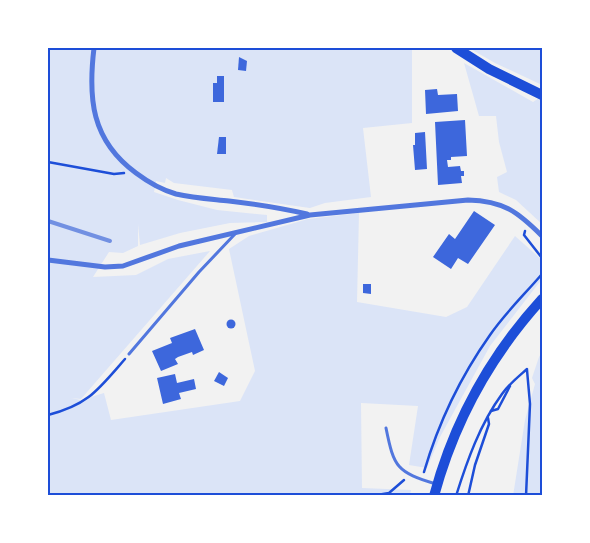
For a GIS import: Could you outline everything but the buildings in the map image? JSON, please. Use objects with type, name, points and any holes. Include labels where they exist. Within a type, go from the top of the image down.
[{"type":"main road","points":[[456,48],[489,69],[542,96]]},
{"type":"main road","points":[[434,496],[455,435],[478,386],[508,341],[542,299]]},
{"type":"street","points":[[94,48],[92,98],[98,127],[114,152],[136,173],[153,184],[175,193],[206,200],[271,207],[310,215]]},
{"type":"street","points":[[48,260],[105,267],[123,266],[179,246],[310,215],[476,201],[510,209],[542,236]]},
{"type":"lane","points":[[129,354],[199,272],[236,233]]},
{"type":"lane","points":[[386,428],[391,452],[397,465],[405,473],[437,484]]},
{"type":"path","points":[[48,162],[114,174],[136,173]]},
{"type":"path","points":[[530,224],[524,235],[542,258]]},
{"type":"path","points":[[371,496],[389,493],[404,480],[412,478],[422,479],[432,447],[461,382],[489,336],[542,274]]},
{"type":"path","points":[[48,415],[74,407],[86,400],[102,386],[129,354]]},
{"type":"path","points":[[456,496],[468,459],[488,418],[503,393],[527,369],[530,404],[526,496]]},
{"type":"path","points":[[468,496],[478,451],[489,424],[488,418]]},
{"type":"shaded area","points":[[48,48],[412,48],[412,123],[363,128],[371,197],[325,203],[310,208],[234,197],[232,190],[174,183],[166,178],[165,183],[156,181],[154,192],[217,210],[267,215],[267,222],[230,223],[180,233],[140,245],[138,224],[138,246],[123,253],[109,252],[93,277],[136,275],[168,259],[210,251],[81,399],[71,398],[81,400],[104,393],[111,420],[240,401],[255,371],[229,249],[249,236],[308,219],[359,213],[357,302],[446,317],[467,307],[515,236],[542,260],[542,279],[490,346],[440,437],[427,468],[409,465],[418,406],[361,403],[362,488],[411,490],[410,495],[48,495]]},
{"type":"shaded area","points":[[469,48],[542,48],[542,85],[495,63]]},
{"type":"shaded area","points":[[464,63],[533,102],[542,96],[542,224],[516,200],[499,192],[497,177],[507,172],[499,142],[496,116],[479,116]]},
{"type":"shaded area","points":[[542,352],[542,495],[513,496],[525,420],[535,384],[532,378]]},
{"type":"railway","points":[[48,221],[110,241]]}]
